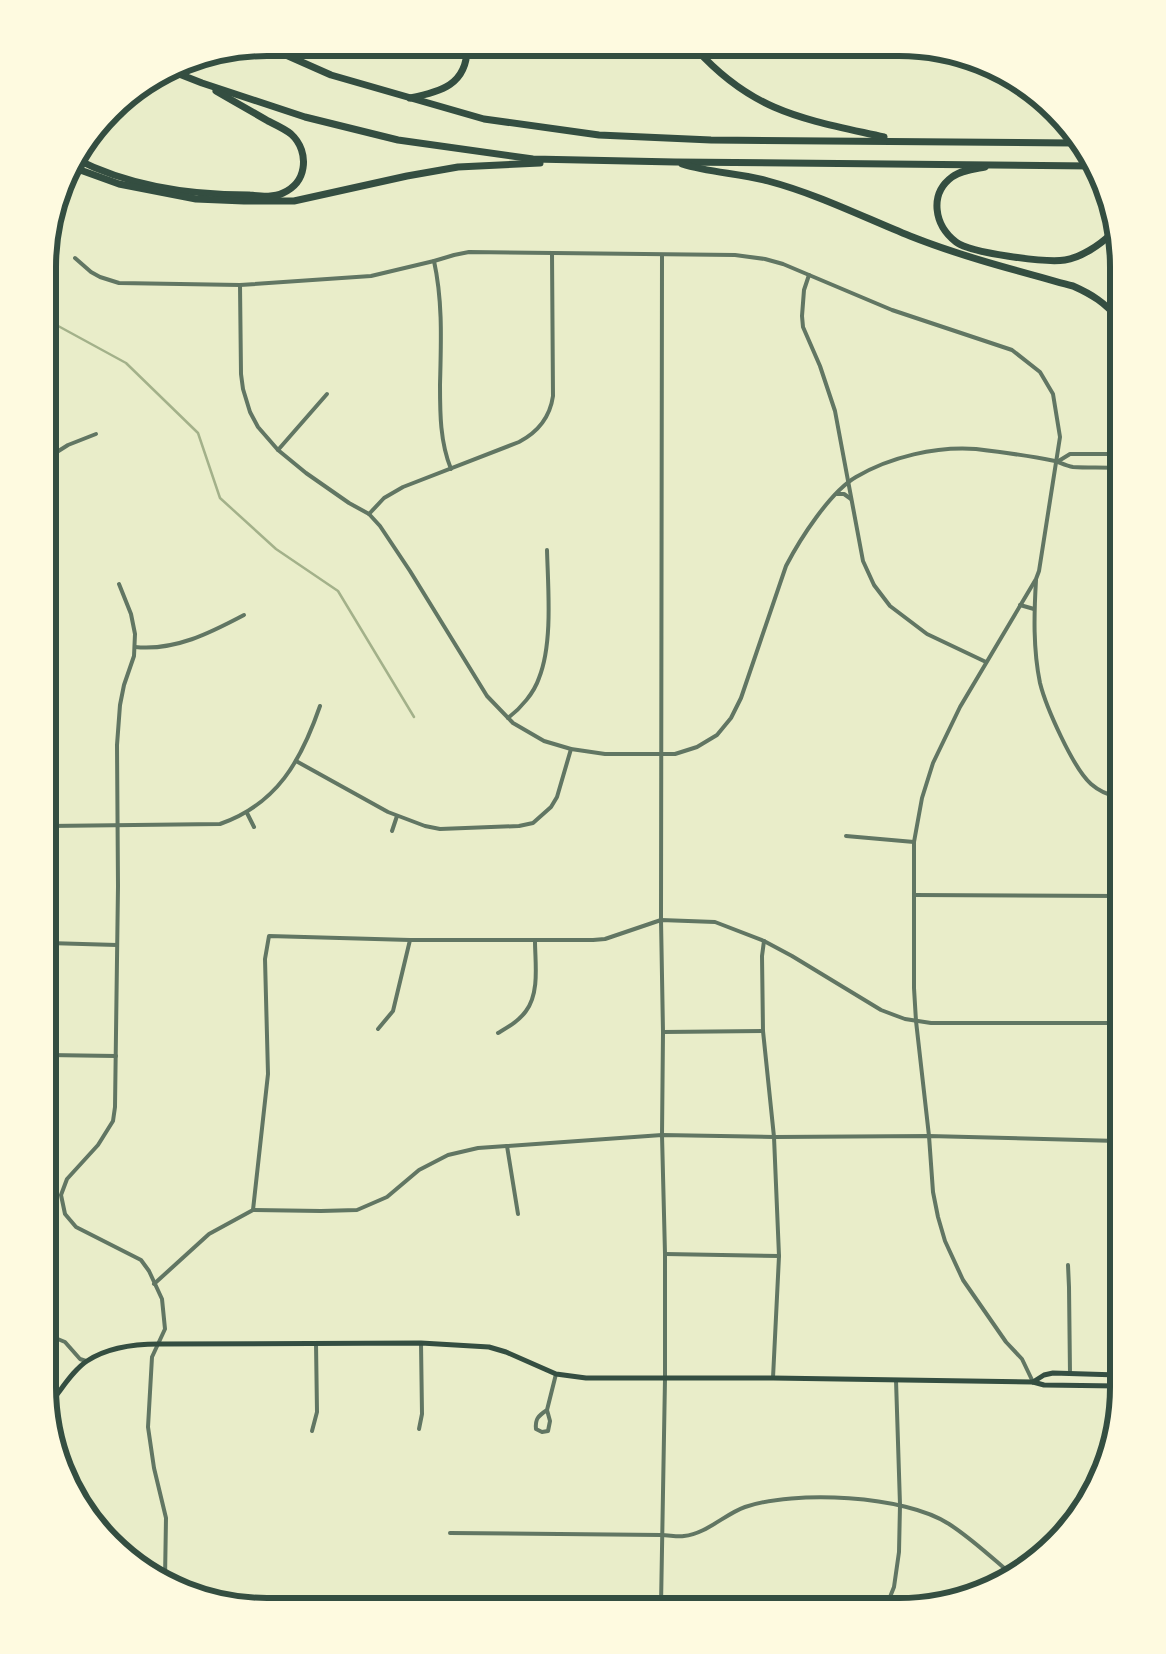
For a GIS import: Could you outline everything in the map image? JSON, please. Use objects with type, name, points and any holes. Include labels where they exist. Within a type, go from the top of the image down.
[{"type":"highway","points":[[288,56],[331,75],[484,118],[599,135],[711,140],[1069,143]]},
{"type":"highway","points":[[408,98],[436,92],[450,86],[460,75],[465,56]]},
{"type":"highway","points":[[703,56],[733,84],[774,108],[811,121],[899,141]]},
{"type":"highway","points":[[181,75],[305,117],[398,140],[533,159],[1084,166]]},
{"type":"highway","points":[[84,163],[128,180],[172,189],[225,195],[272,196],[281,194],[296,186],[303,172],[305,161],[301,147],[292,134],[202,83]]},
{"type":"highway","points":[[81,169],[118,184],[196,199],[286,201],[458,167],[585,160]]},
{"type":"highway","points":[[675,162],[698,169],[767,180],[940,247],[1073,286],[1102,302],[1110,310]]},
{"type":"highway","points":[[999,164],[961,172],[943,185],[937,198],[936,209],[940,222],[947,234],[957,243],[975,250],[1020,258],[1065,260],[1081,254],[1108,237]]},
{"type":"main road","points":[[57,1395],[86,1361],[105,1351],[133,1344],[421,1343],[489,1347],[506,1352],[556,1374],[586,1378],[773,1378],[1033,1382],[1044,1386],[1110,1386]]},
{"type":"main road","points":[[1033,1382],[1044,1375],[1110,1375]]},
{"type":"street","points":[[75,258],[95,274],[119,283],[240,285],[371,276],[434,262],[454,254],[468,252],[753,257],[782,264],[892,310],[1012,350],[1040,372],[1052,394],[1060,437],[1039,571],[960,706],[933,762],[922,798],[914,842],[914,988],[934,1201],[945,1242],[954,1263],[972,1294],[1006,1342],[1022,1359],[1033,1382]]},
{"type":"street","points":[[368,514],[393,491],[525,439],[546,418],[552,402],[553,389],[552,253]]},
{"type":"street","points":[[662,255],[661,920],[664,1032],[662,1135],[665,1254],[665,1379],[661,1535],[662,1598]]},
{"type":"street","points":[[434,262],[441,306],[440,414],[445,452],[451,469]]},
{"type":"street","points":[[809,275],[804,290],[803,327],[830,393],[835,411],[863,561],[874,585],[885,602],[927,634],[986,662]]},
{"type":"street","points":[[240,285],[241,374],[243,389],[250,412],[258,427],[278,450],[306,473],[348,503],[368,514],[380,526],[487,696],[508,718],[544,741],[570,749],[605,754],[675,754],[697,747],[717,735],[731,718],[741,698],[786,566],[796,546],[809,527],[837,494],[857,476],[894,460],[913,455],[955,449],[976,449],[1057,462],[1071,467],[1110,468]]},
{"type":"street","points":[[278,450],[327,394]]},
{"type":"street","points":[[56,453],[68,445],[96,434]]},
{"type":"street","points":[[1057,462],[1070,454],[1110,454]]},
{"type":"street","points":[[845,472],[857,476]]},
{"type":"street","points":[[837,494],[844,494],[851,499]]},
{"type":"street","points":[[508,718],[526,700],[539,681],[542,671],[547,649],[547,550]]},
{"type":"street","points":[[1036,579],[1034,636],[1040,683],[1067,747],[1087,780],[1099,790],[1110,794]]},
{"type":"street","points":[[119,584],[134,624],[135,647],[124,686],[118,725],[115,1107],[113,1121],[98,1145],[67,1179],[62,1195],[65,1214],[76,1227],[141,1260],[149,1271],[162,1299],[165,1329],[152,1357],[148,1427],[154,1468],[166,1518],[165,1572]]},
{"type":"street","points":[[1020,605],[1034,609]]},
{"type":"street","points":[[135,647],[156,648],[176,644],[212,632],[244,615]]},
{"type":"street","points":[[56,826],[220,824],[247,813],[276,789],[296,761],[309,735],[320,706]]},
{"type":"street","points":[[296,761],[397,816],[440,829],[528,825],[547,812],[557,797],[570,749]]},
{"type":"street","points":[[247,813],[254,827]]},
{"type":"street","points":[[392,831],[397,816]]},
{"type":"street","points":[[846,836],[914,842]]},
{"type":"street","points":[[914,895],[1110,896]]},
{"type":"street","points":[[253,1210],[268,1074],[265,959],[269,936],[410,940],[605,939],[661,920],[715,922],[764,941],[881,1010],[905,1019],[931,1023],[1110,1022]]},
{"type":"street","points":[[378,1029],[393,1011],[410,940]]},
{"type":"street","points":[[498,1033],[526,1012],[533,997],[535,940]]},
{"type":"street","points":[[764,941],[762,956],[763,1031],[774,1137],[779,1256],[773,1378]]},
{"type":"street","points":[[56,943],[117,945]]},
{"type":"street","points":[[664,1032],[763,1031]]},
{"type":"street","points":[[56,1055],[116,1056]]},
{"type":"street","points":[[154,1284],[209,1234],[253,1210],[321,1212],[357,1210],[387,1197],[419,1170],[448,1155],[478,1148],[662,1135],[774,1137],[929,1136],[1110,1141]]},
{"type":"street","points":[[507,1146],[518,1214]]},
{"type":"street","points":[[665,1254],[779,1256]]},
{"type":"street","points":[[1068,1265],[1070,1374]]},
{"type":"street","points":[[56,1338],[65,1342],[80,1358],[86,1361]]},
{"type":"street","points":[[312,1431],[317,1412],[316,1343]]},
{"type":"street","points":[[419,1429],[422,1414],[421,1343]]},
{"type":"street","points":[[547,1410],[539,1415],[535,1422],[536,1429],[542,1432],[548,1431],[550,1426],[547,1410],[556,1374]]},
{"type":"street","points":[[891,1598],[899,1552],[900,1505],[896,1380]]},
{"type":"street","points":[[450,1533],[685,1536],[709,1527],[728,1514],[746,1506],[802,1498],[840,1498],[900,1505],[924,1511],[948,1523],[1005,1569]]},
{"type":"waterway","points":[[56,325],[126,363],[198,433],[220,498],[276,549],[338,591],[414,717]]}]
